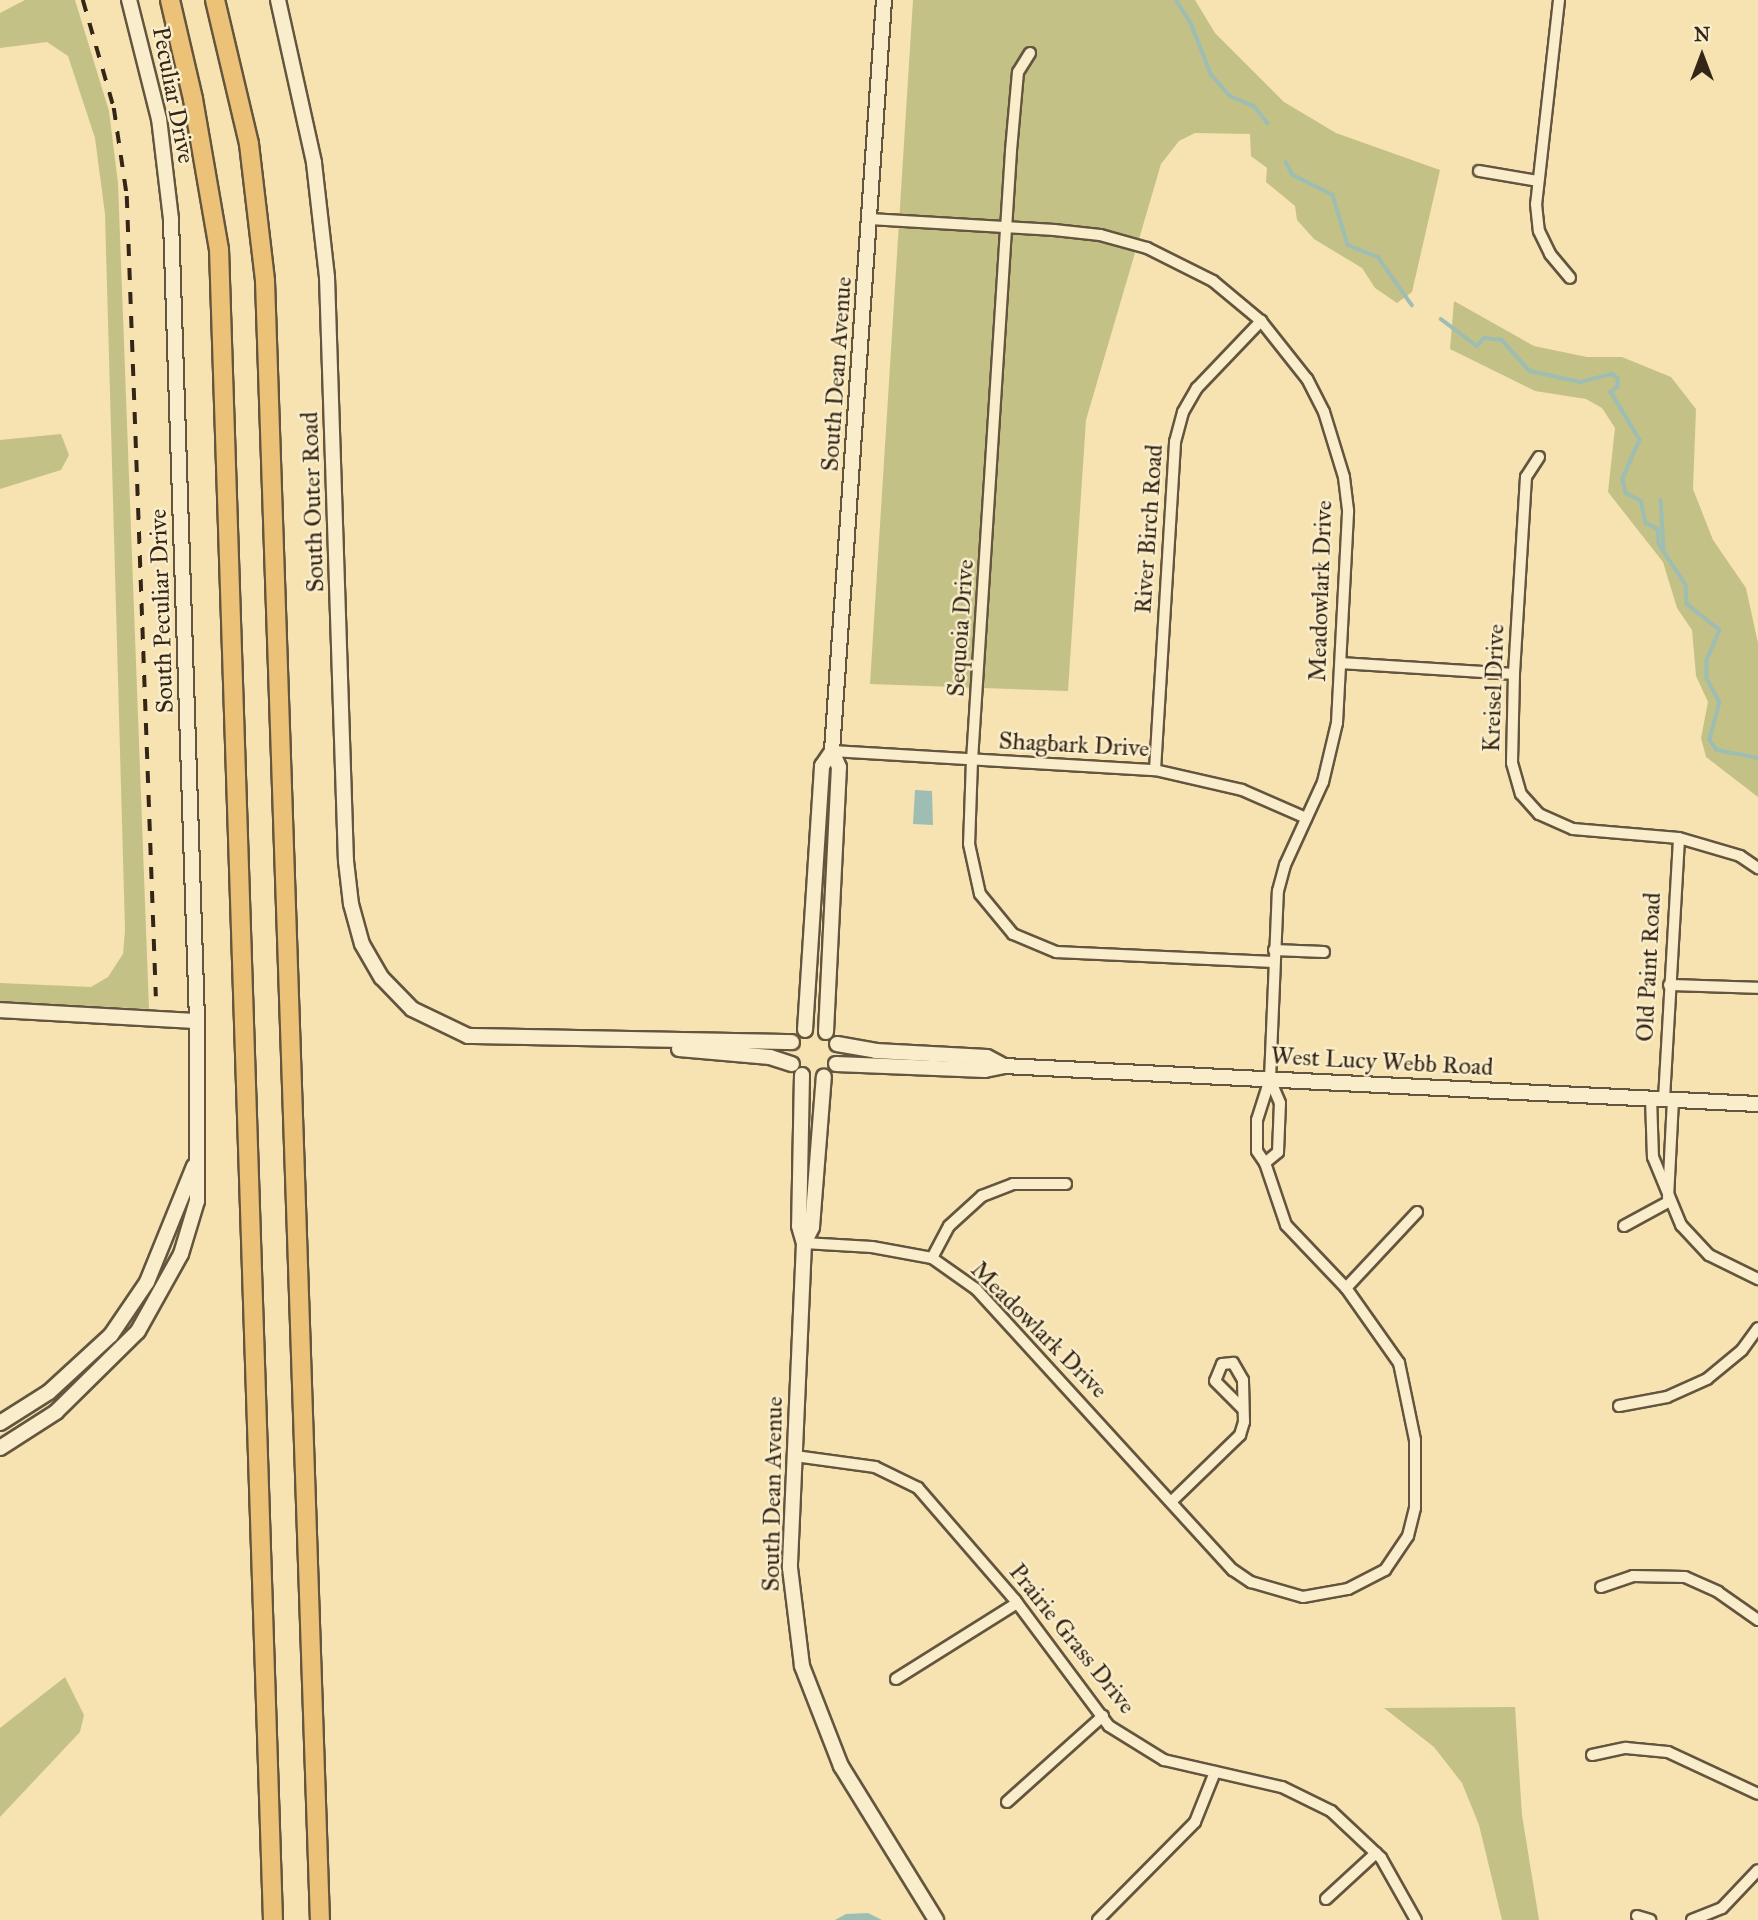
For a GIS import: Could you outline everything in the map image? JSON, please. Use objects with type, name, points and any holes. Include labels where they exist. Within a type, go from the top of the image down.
[{"type":"highway","points":[[170,0],[196,112],[219,249],[273,1920]]},
{"type":"highway","points":[[215,0],[249,144],[265,281],[320,1920]]},
{"type":"street","name":"Peculiar Drive","points":[[129,0],[159,119],[169,199]]},
{"type":"street","name":"South Outer Road","points":[[278,0],[314,163],[327,277],[348,887],[362,944],[397,995],[430,1020],[468,1036],[573,1039]]},
{"type":"street","name":"South Dean Avenue","points":[[826,1032],[839,766],[832,751],[884,0]]},
{"type":"street","points":[[1559,0],[1538,181],[1539,231],[1550,254],[1570,278]]},
{"type":"street","name":"Sequoia Drive","points":[[1030,53],[1018,72],[972,760],[969,844],[980,894],[1013,933],[1056,952],[1274,962]]},
{"type":"street","points":[[1479,171],[1538,181]]},
{"type":"street","name":"South Peculiar Drive","points":[[169,199],[197,1021]]},
{"type":"street","name":"Meadowlark Drive","points":[[804,1244],[872,1247],[932,1258],[976,1289],[1233,1570],[1277,1592],[1326,1595],[1385,1570],[1408,1535],[1415,1508],[1409,1398],[1399,1363],[1346,1288],[1286,1225],[1265,1163],[1257,1151],[1257,1119],[1270,1079],[1278,891],[1332,752],[1341,663],[1348,510],[1344,477],[1324,412],[1307,379],[1261,321],[1213,281],[1147,248],[1100,235],[870,219]]},
{"type":"street","name":"River Birch Road","points":[[1155,770],[1175,442],[1183,412],[1197,388],[1261,321]]},
{"type":"street","name":"Kreisel Drive","points":[[1539,457],[1526,477],[1514,674],[1512,763],[1521,794],[1539,814],[1573,829],[1679,838],[1740,856],[1758,868]]},
{"type":"street","points":[[1341,663],[1514,674]]},
{"type":"street","name":"South Dean Avenue","points":[[805,1030],[822,766],[832,751]]},
{"type":"street","name":"Shagbark Drive","points":[[832,751],[1155,770],[1242,790],[1306,817]]},
{"type":"street","name":"Old Paint Road","points":[[1679,838],[1662,1099],[1653,1157],[1668,1202],[1681,1225],[1709,1255],[1758,1279]]},
{"type":"street","points":[[1274,950],[1324,952]]},
{"type":"street","points":[[1669,985],[1758,988]]},
{"type":"street","points":[[0,1010],[197,1021],[199,1152],[197,1201],[181,1254],[138,1331],[56,1412],[0,1448]]},
{"type":"street","points":[[805,1030],[826,1032],[836,1044],[836,1065],[824,1076],[802,1075],[792,1064],[769,1057],[573,1039],[588,1036],[792,1042],[805,1030]]},
{"type":"street","points":[[792,1042],[792,1064]]},
{"type":"street","name":"West Lucy Webb Road","points":[[836,1044],[860,1050],[987,1057],[1004,1066]]},
{"type":"street","name":"West Lucy Webb Road","points":[[836,1065],[985,1070],[1004,1066],[1758,1104]]},
{"type":"street","name":"South Dean Avenue","points":[[802,1075],[799,1226],[804,1244],[790,1568],[802,1666],[841,1766],[936,1920]]},
{"type":"street","name":"South Dean Avenue","points":[[804,1244],[812,1227],[824,1076]]},
{"type":"street","points":[[1265,1163],[1278,1152],[1280,1103],[1270,1079]]},
{"type":"street","name":"Old Paint Road","points":[[1662,1099],[1668,1202]]},
{"type":"street","points":[[0,1423],[49,1392],[111,1335],[147,1282],[199,1152]]},
{"type":"street","points":[[932,1258],[948,1226],[982,1196],[1013,1184],[1066,1184]]},
{"type":"street","points":[[1624,1226],[1668,1202]]},
{"type":"street","points":[[1346,1288],[1417,1212]]},
{"type":"street","points":[[1619,1406],[1667,1397],[1707,1379],[1742,1350],[1758,1328]]},
{"type":"street","points":[[1172,1501],[1240,1435],[1242,1408]]},
{"type":"street","name":"Prairie Grass Drive","points":[[794,1456],[875,1467],[909,1482],[1017,1603],[1109,1726],[1164,1760],[1282,1787],[1332,1811],[1376,1853],[1406,1896],[1416,1920]]},
{"type":"street","points":[[1601,1587],[1642,1574],[1685,1577],[1718,1592],[1758,1620]]},
{"type":"street","points":[[896,1679],[1017,1603]]},
{"type":"street","points":[[1007,1802],[1103,1716]]},
{"type":"street","points":[[1592,1755],[1626,1748],[1668,1752],[1758,1794]]},
{"type":"street","points":[[1098,1920],[1195,1822],[1215,1772]]},
{"type":"street","points":[[1326,1899],[1376,1853]]},
{"type":"street","points":[[1692,1920],[1722,1908],[1758,1870]]},
{"type":"street","points":[[1637,1916],[1650,1920]]},
{"type":"shaded area","points":[[25,0],[75,0],[109,111],[118,183],[149,1009],[0,1001],[0,983],[91,987],[108,977],[123,954],[125,930],[105,214],[95,138],[68,56],[47,42],[0,48],[0,13]]},
{"type":"shaded area","points":[[913,0],[1195,0],[1215,33],[1284,102],[1336,133],[1440,170],[1412,292],[1397,303],[1375,288],[1362,268],[1314,239],[1297,220],[1295,206],[1266,182],[1267,168],[1251,156],[1250,134],[1195,133],[1179,141],[1161,164],[1086,420],[1068,691],[870,684]]},
{"type":"shaded area","points":[[1454,301],[1534,346],[1587,357],[1622,357],[1671,377],[1696,409],[1693,489],[1713,540],[1746,588],[1758,643],[1758,797],[1706,757],[1701,738],[1708,702],[1696,676],[1692,630],[1677,608],[1663,562],[1608,492],[1615,428],[1602,408],[1586,399],[1535,391],[1450,349]]},
{"type":"shaded area","points":[[61,434],[69,455],[61,470],[0,489],[0,440]]},
{"type":"shaded area","points":[[65,1677],[84,1715],[80,1732],[0,1817],[0,1728]]},
{"type":"shaded area","points":[[1515,1707],[1522,1815],[1539,1920],[1502,1920],[1479,1825],[1462,1783],[1434,1747],[1384,1708]]},
{"type":"water","points":[[915,790],[932,791],[933,825],[913,824]]},
{"type":"water","points":[[868,1913],[882,1920],[835,1920],[846,1914]]},
{"type":"waterway","points":[[1176,0],[1191,23],[1211,74],[1230,96],[1254,106],[1268,123]]},
{"type":"waterway","points":[[1286,162],[1293,175],[1333,195],[1348,245],[1378,257],[1412,305]]},
{"type":"waterway","points":[[1441,319],[1477,346],[1484,338],[1502,340],[1530,371],[1580,382],[1612,374],[1618,378],[1618,387],[1611,392],[1640,440],[1623,479],[1626,493],[1641,501],[1646,523],[1658,529],[1659,544],[1686,585],[1687,604],[1720,630],[1707,660],[1707,679],[1720,702],[1710,740],[1717,750],[1758,758]]},
{"type":"waterway","points":[[1661,500],[1664,548]]},
{"type":"railway","points":[[83,0],[114,108],[127,196],[156,996]]}]
